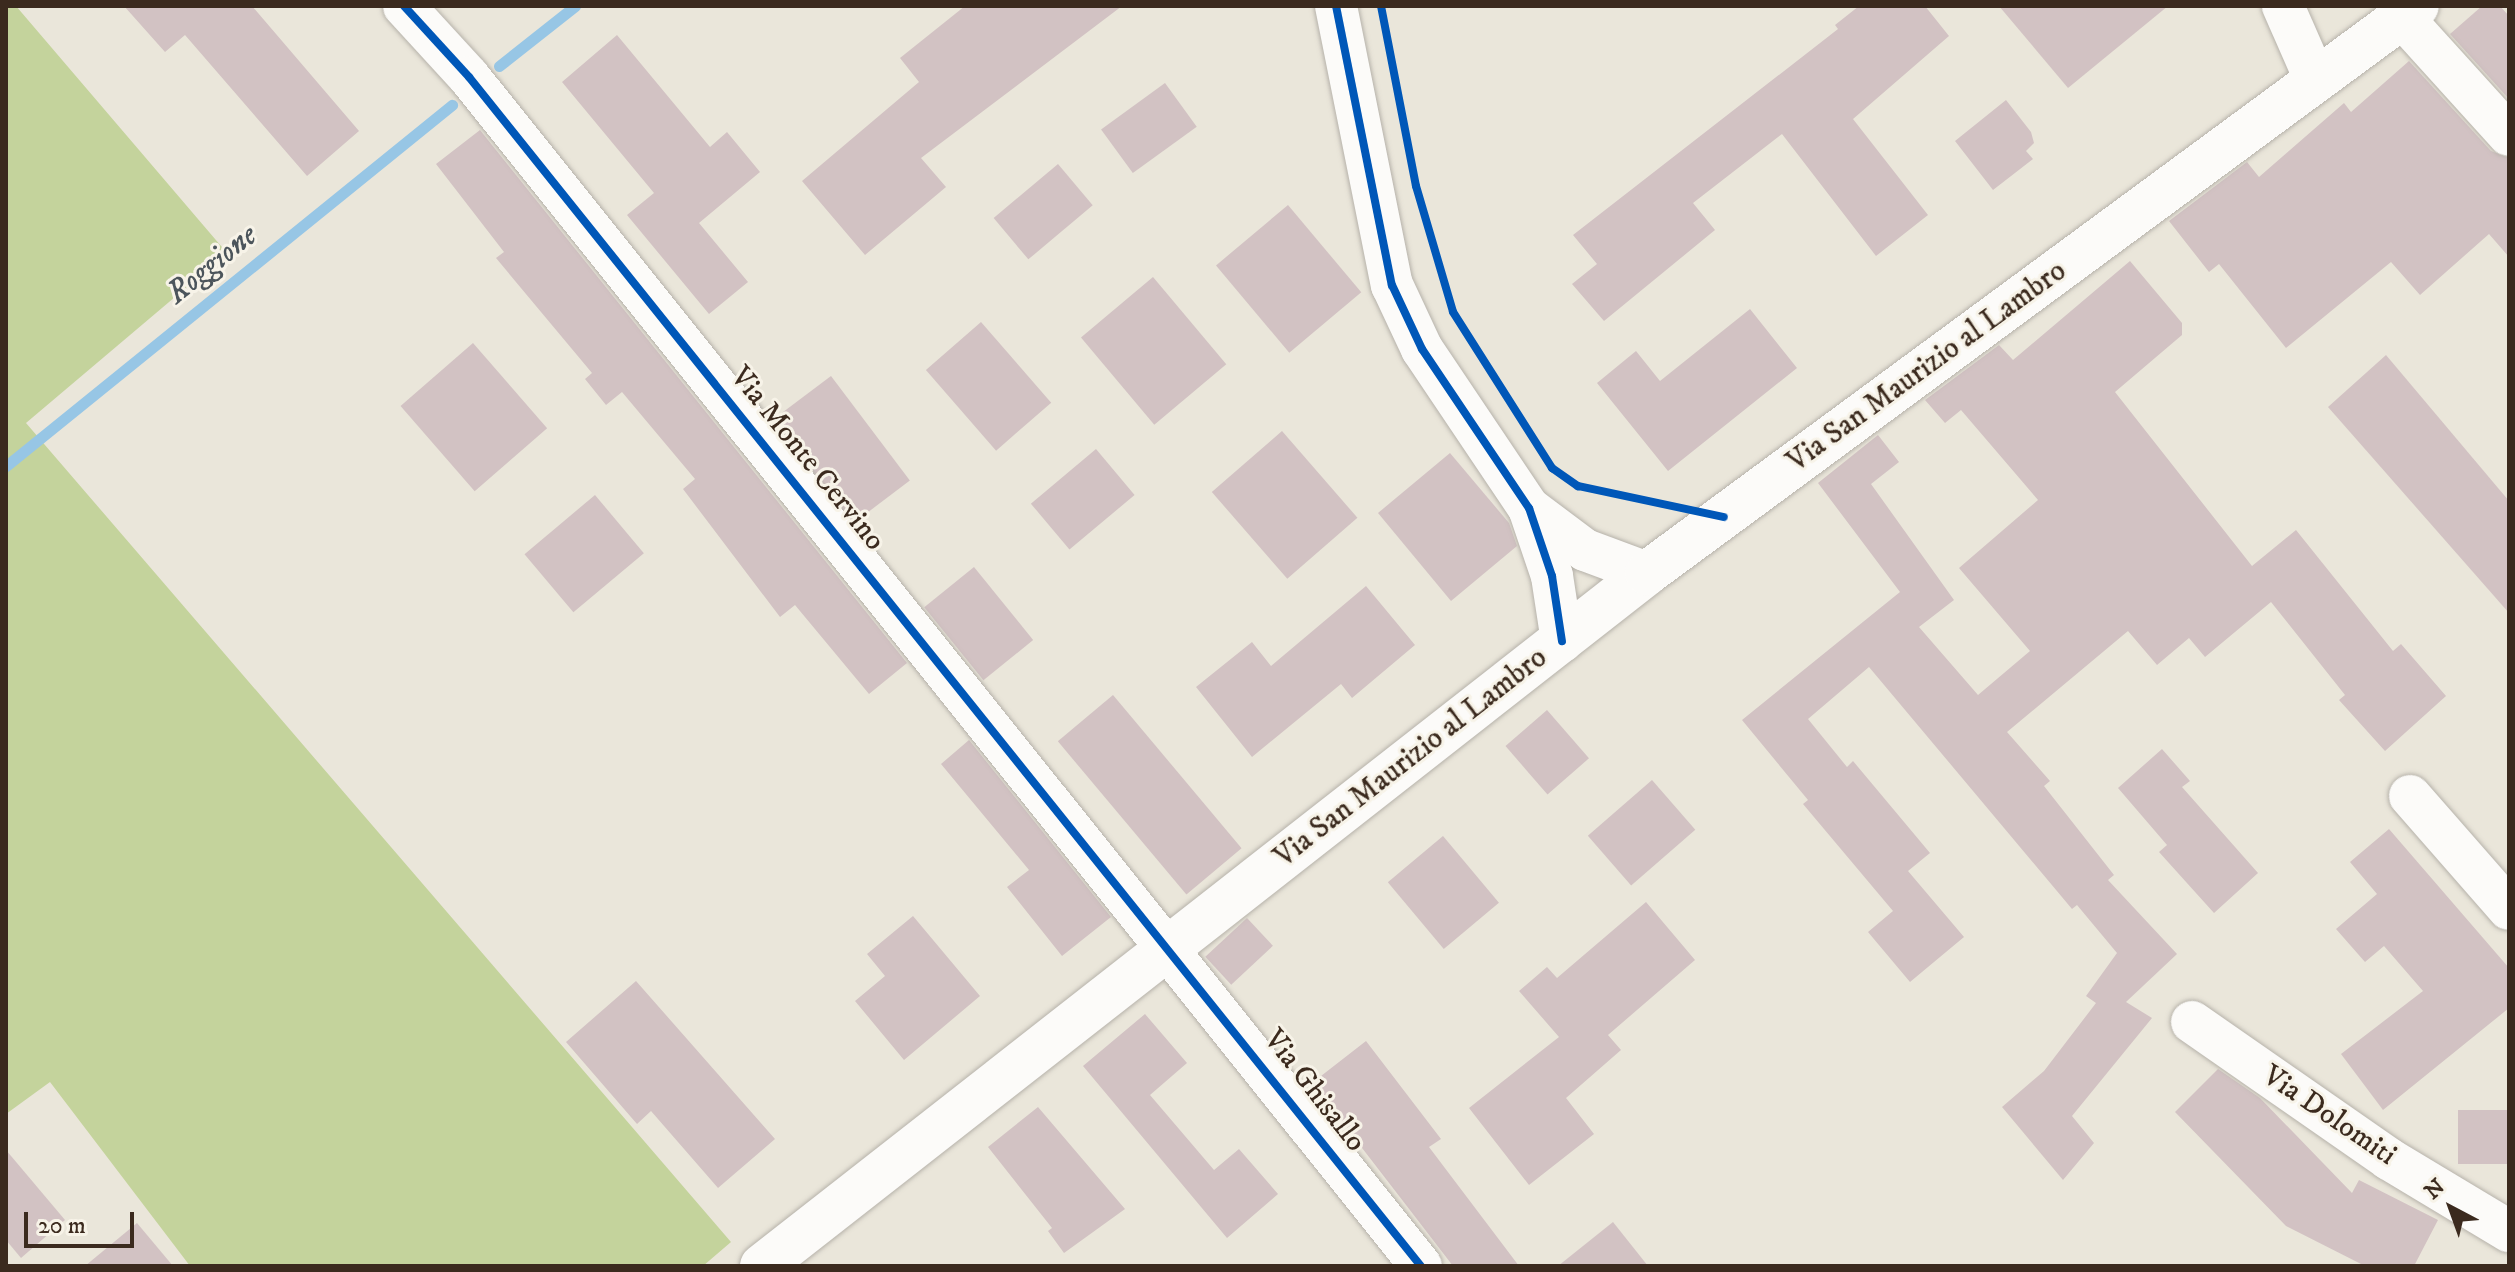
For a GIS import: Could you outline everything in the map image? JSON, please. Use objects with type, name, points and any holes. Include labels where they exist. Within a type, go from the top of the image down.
[{"type":"main road","name":"Via San Maurizio al Lambro","points":[[762,1266],[1647,573],[2410,11]]},
{"type":"street","name":"Via Monte Cervino","points":[[404,6],[469,77],[1169,945]]},
{"type":"street","points":[[1336,6],[1392,285],[1422,349],[1529,508],[1552,576],[1562,641]]},
{"type":"street","points":[[2283,6],[2316,81]]},
{"type":"street","points":[[2410,11],[2509,135]]},
{"type":"street","points":[[1529,508],[1585,550],[1647,573]]},
{"type":"street","points":[[2410,796],[2509,909]]},
{"type":"street","name":"Via Ghisallo","points":[[1169,945],[1421,1266]]},
{"type":"street","name":"Via Dolomiti","points":[[2192,1022],[2389,1159],[2509,1231]]},
{"type":"green space","points":[[6,6],[16,6],[227,253],[26,423],[731,1242],[703,1266],[190,1266],[50,1082],[6,1114]]},
{"type":"building","points":[[124,6],[252,6],[359,131],[307,176],[185,35],[165,52]]},
{"type":"building","points":[[965,6],[1122,6],[921,158],[946,187],[865,255],[802,181],[919,82],[900,58]]},
{"type":"building","points":[[1859,6],[1925,6],[1949,36],[1853,119],[1928,215],[1876,256],[1782,134],[1693,203],[1715,230],[1604,321],[1572,284],[1597,264],[1573,235],[1838,29],[1835,25]]},
{"type":"building","points":[[1999,6],[2168,6],[2068,88]]},
{"type":"building","points":[[2482,6],[2500,6],[2509,16],[2509,99],[2450,34]]},
{"type":"building","points":[[617,35],[710,147],[727,132],[760,172],[699,223],[748,282],[709,314],[627,215],[654,193],[562,82]]},
{"type":"building","points":[[2409,61],[2491,151],[2509,158],[2509,257],[2489,234],[2420,295],[2391,262],[2286,348],[2219,264],[2209,272],[2169,221],[2247,162],[2259,177],[2344,103],[2351,112]]},
{"type":"building","points":[[1165,83],[1197,127],[1133,173],[1101,129]]},
{"type":"building","points":[[2006,100],[2031,132],[2034,143],[2026,151],[2033,159],[1993,190],[1955,141]]},
{"type":"building","points":[[480,130],[907,663],[869,694],[795,605],[780,617],[683,489],[695,479],[622,392],[606,405],[585,379],[592,373],[496,258],[504,252],[436,164]]},
{"type":"building","points":[[1058,164],[1093,205],[1028,259],[994,218]]},
{"type":"building","points":[[1288,205],[1361,292],[1289,353],[1216,265]]},
{"type":"building","points":[[2130,261],[2182,323],[2182,335],[2115,392],[2252,566],[2296,530],[2393,651],[2401,644],[2446,696],[2385,751],[2339,700],[2345,695],[2271,602],[2205,657],[2189,638],[2157,665],[2128,631],[2007,732],[2050,781],[2044,786],[2114,875],[2108,880],[2177,954],[2126,1002],[2152,1018],[2072,1116],[2094,1143],[2063,1180],[2002,1107],[2044,1071],[2096,1003],[2086,996],[2117,953],[2077,905],[2072,909],[1869,667],[1808,719],[1847,767],[1853,761],[1930,853],[1908,871],[1964,937],[1910,982],[1868,932],[1893,911],[1803,804],[1808,800],[1742,720],[1900,592],[1818,483],[1878,435],[1899,462],[1871,484],[1954,600],[1919,627],[1978,695],[2030,651],[1959,568],[2038,500],[1961,410],[1945,423],[1925,400],[1999,345],[2013,360]]},
{"type":"building","points":[[1153,277],[1226,364],[1154,425],[1081,337]]},
{"type":"building","points":[[1750,309],[1797,368],[1668,471],[1597,383],[1636,351],[1660,381]]},
{"type":"building","points":[[981,322],[1051,403],[996,451],[926,370]]},
{"type":"building","points":[[473,343],[547,428],[475,491],[401,406]]},
{"type":"building","points":[[2386,355],[2509,501],[2509,613],[2328,407]]},
{"type":"building","points":[[831,376],[910,481],[852,524],[773,419]]},
{"type":"building","points":[[1282,431],[1357,518],[1287,579],[1212,492]]},
{"type":"building","points":[[1096,449],[1135,495],[1069,550],[1031,504]]},
{"type":"building","points":[[1450,453],[1509,523],[1517,546],[1451,601],[1378,513]]},
{"type":"building","points":[[595,495],[644,553],[573,612],[525,554]]},
{"type":"building","points":[[974,567],[1033,640],[983,680],[924,607]]},
{"type":"building","points":[[1366,586],[1415,645],[1352,698],[1341,684],[1252,757],[1196,687],[1252,642],[1271,666]]},
{"type":"building","points":[[1113,695],[1242,848],[1186,894],[1058,741]]},
{"type":"building","points":[[1547,710],[1589,758],[1547,794],[1505,746]]},
{"type":"building","points":[[969,740],[1111,917],[1062,956],[1007,887],[1029,870],[941,764]]},
{"type":"building","points":[[2162,749],[2190,781],[2182,787],[2258,873],[2214,913],[2159,852],[2167,845],[2118,788]]},
{"type":"building","points":[[1652,780],[1695,830],[1631,886],[1588,836]]},
{"type":"building","points":[[2389,829],[2509,968],[2509,1008],[2383,1110],[2341,1054],[2423,991],[2384,946],[2365,962],[2336,929],[2377,894],[2350,862]]},
{"type":"building","points":[[1443,836],[1499,903],[1444,949],[1388,882]]},
{"type":"building","points":[[1646,902],[1695,960],[1608,1035],[1621,1050],[1566,1098],[1594,1134],[1529,1185],[1469,1108],[1559,1037],[1519,991],[1547,967],[1557,978]]},
{"type":"building","points":[[913,916],[980,996],[904,1060],[855,1001],[885,976],[867,954]]},
{"type":"building","points":[[1247,918],[1273,946],[1231,985],[1205,957]]},
{"type":"building","points":[[636,981],[775,1139],[718,1188],[651,1111],[637,1124],[566,1042]]},
{"type":"building","points":[[1145,1014],[1187,1063],[1150,1095],[1214,1170],[1239,1149],[1278,1194],[1227,1238],[1083,1066]]},
{"type":"building","points":[[1366,1041],[1441,1139],[1429,1147],[1519,1266],[1453,1266],[1312,1083]]},
{"type":"building","points":[[2218,1069],[2260,1098],[2352,1193],[2359,1180],[2438,1220],[2414,1266],[2365,1266],[2286,1226],[2175,1112]]},
{"type":"building","points":[[1038,1107],[1125,1209],[1064,1253],[1048,1231],[1052,1228],[988,1147]]},
{"type":"building","points":[[2458,1110],[2509,1110],[2509,1164],[2458,1164]]},
{"type":"building","points":[[6,1150],[65,1220],[21,1258],[6,1240]]},
{"type":"building","points":[[1613,1222],[1648,1266],[1558,1266]]},
{"type":"building","points":[[137,1223],[173,1266],[85,1266]]},
{"type":"waterway","name":"Roggione","points":[[499,66],[575,6]]},
{"type":"waterway","name":"Roggione","points":[[6,466],[452,105]]},
{"type":"cycle path","points":[[404,6],[469,77],[1421,1266]]},
{"type":"cycle path","points":[[1336,6],[1392,285],[1422,349],[1529,508],[1552,576],[1562,641]]},
{"type":"cycle path","points":[[1381,6],[1416,186],[1453,312],[1552,468],[1578,486],[1724,517]]}]
